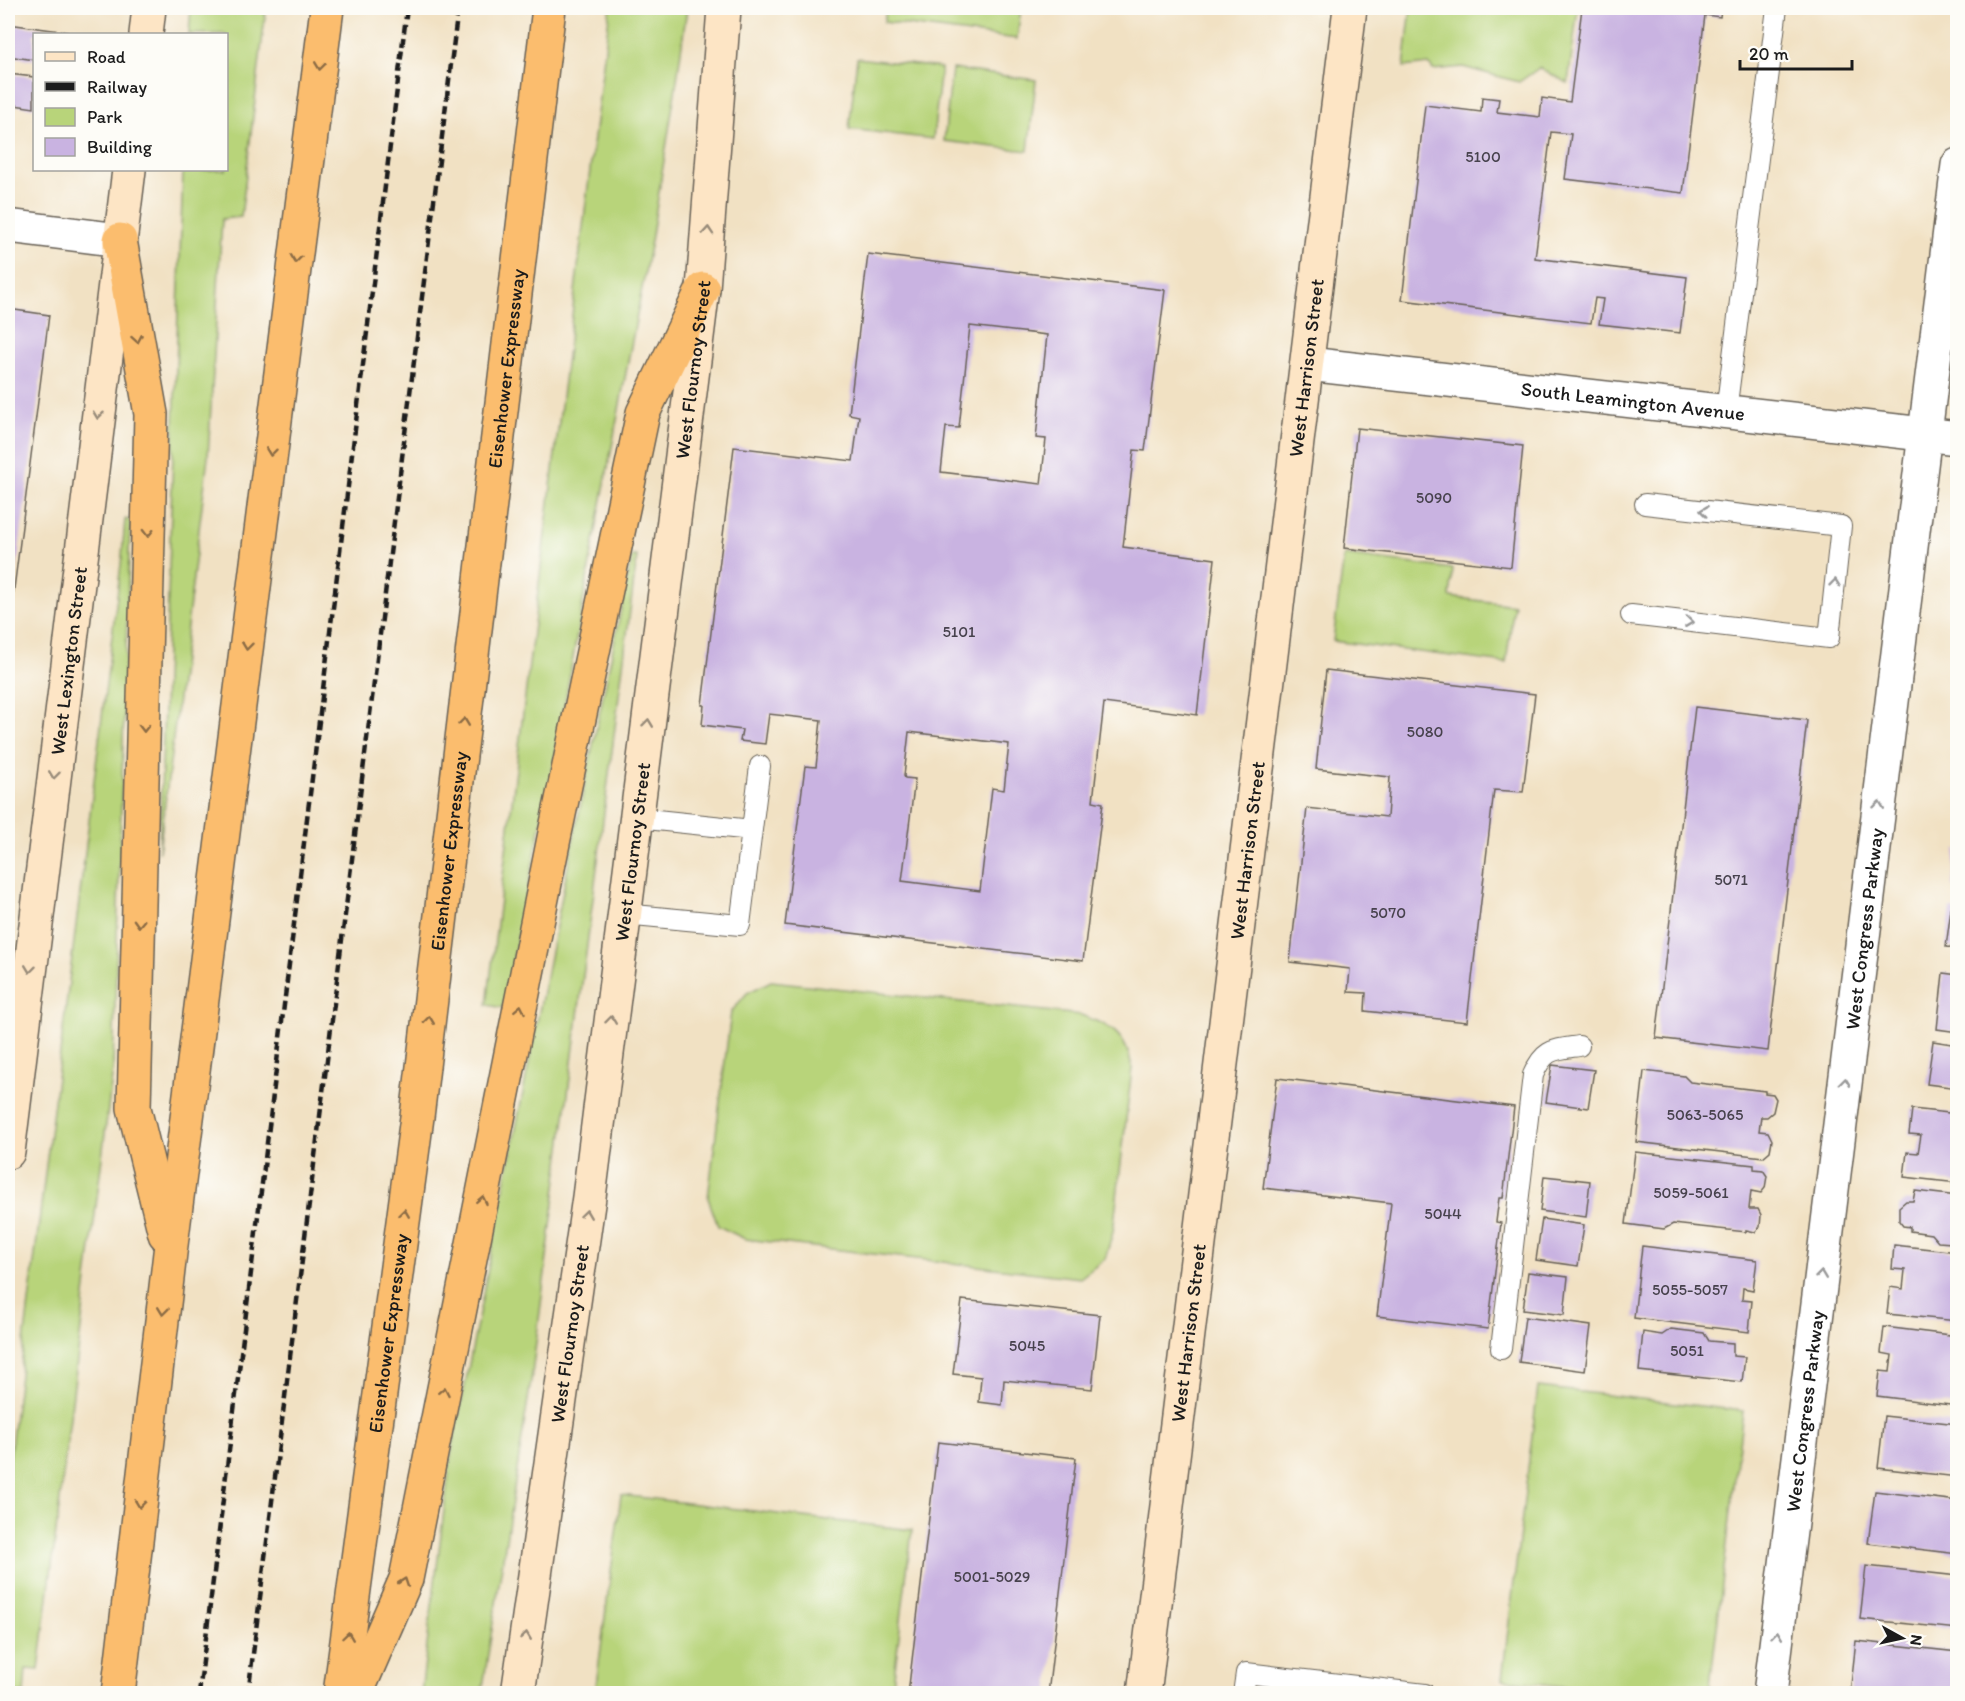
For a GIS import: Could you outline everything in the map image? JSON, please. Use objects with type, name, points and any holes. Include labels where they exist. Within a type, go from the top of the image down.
[{"type":"highway","points":[[118,1694],[170,1253],[327,8]]},
{"type":"highway","name":"Eisenhower Expressway","points":[[340,1694],[417,1116],[549,8]]},
{"type":"highway","points":[[120,240],[151,414],[134,1108],[170,1253]]},
{"type":"highway","points":[[356,1694],[406,1579],[547,873],[643,413],[703,289]]},
{"type":"street","points":[[146,33],[149,8]]},
{"type":"street","name":"West Flournoy Street","points":[[518,1694],[589,1197],[703,289],[724,8]]},
{"type":"street","name":"West Harrison Street","points":[[1144,1694],[1350,8]]},
{"type":"street","name":"West Congress Parkway","points":[[1770,1694],[1958,165]]},
{"type":"street","name":"West Lexington Street","points":[[8,1137],[129,171]]},
{"type":"street","points":[[8,226],[120,240]]},
{"type":"street","name":"South Leamington Avenue","points":[[1308,364],[1958,438]]},
{"type":"lane","points":[[1726,412],[1777,8]]},
{"type":"lane","points":[[1631,615],[1828,638],[1841,526],[1645,504]]},
{"type":"lane","points":[[624,914],[740,925],[760,766]]},
{"type":"lane","points":[[636,818],[752,830]]},
{"type":"lane","points":[[1501,1349],[1533,1075],[1539,1059],[1552,1050],[1579,1046]]},
{"type":"lane","points":[[1243,1694],[1245,1673],[1425,1694]]},
{"type":"green space","points":[[191,8],[266,8],[241,217],[222,219],[208,457],[159,852],[183,171],[228,171],[228,33],[189,33]]},
{"type":"green space","points":[[610,8],[687,8],[651,241],[555,757],[503,1008],[487,1005]]},
{"type":"green space","points":[[886,8],[1021,8],[1017,39],[884,22]]},
{"type":"green space","points":[[1411,8],[1578,8],[1568,83],[1539,68],[1519,82],[1463,67],[1433,70],[1429,64],[1404,67]]},
{"type":"green space","points":[[857,58],[941,68],[933,139],[849,129]]},
{"type":"green space","points":[[952,69],[1036,80],[1028,151],[944,141]]},
{"type":"green space","points":[[125,519],[130,520],[113,1068],[39,1670],[26,1669],[24,1693],[8,1693],[8,1471]]},
{"type":"green space","points":[[1344,555],[1453,569],[1450,597],[1514,605],[1506,663],[1333,641]]},
{"type":"green space","points":[[632,556],[637,556],[532,1374],[482,1693],[421,1693],[451,1455]]},
{"type":"green space","points":[[771,981],[1081,1015],[1101,1023],[1116,1033],[1126,1047],[1132,1068],[1113,1232],[1105,1259],[1080,1278],[745,1239],[718,1226],[708,1198],[731,1012],[747,993]]},
{"type":"green space","points":[[1538,1387],[1743,1411],[1709,1693],[1619,1693],[1502,1679]]},
{"type":"green space","points":[[621,1495],[912,1530],[892,1693],[595,1693]]},
{"type":"building","points":[[1582,8],[1721,8],[1720,17],[1705,15],[1683,193],[1565,179],[1571,134],[1551,132],[1535,258],[1687,277],[1680,333],[1599,324],[1603,299],[1595,298],[1591,323],[1402,300],[1425,105],[1481,112],[1482,97],[1499,99],[1497,112],[1540,117],[1542,98],[1570,102]]},
{"type":"building","points":[[8,24],[67,32],[33,33],[33,60],[8,56]]},
{"type":"building","points":[[8,74],[33,77],[33,108],[8,104]]},
{"type":"building","points":[[868,254],[1165,290],[1145,451],[1134,450],[1123,547],[1215,559],[1197,715],[1104,703],[1093,801],[1103,803],[1083,961],[785,925],[805,766],[816,767],[821,720],[769,714],[765,744],[740,741],[742,730],[702,725],[704,705],[702,705],[734,447],[853,461],[859,416],[849,414]],"holes":[[[970,326],[1047,335],[1036,438],[1046,439],[1041,484],[941,472],[946,427],[959,428]],[[909,732],[1009,744],[1004,790],[992,788],[980,891],[902,881],[915,779],[904,776]]]},
{"type":"building","points":[[8,309],[49,315],[9,628],[8,628]]},
{"type":"building","points":[[1357,428],[1523,446],[1511,567],[1344,548]]},
{"type":"building","points":[[1326,670],[1535,694],[1523,792],[1494,790],[1467,1022],[1365,1011],[1366,993],[1348,992],[1350,969],[1290,962],[1307,808],[1387,817],[1390,777],[1316,769]]},
{"type":"building","points":[[1695,707],[1807,720],[1768,1051],[1656,1038]]},
{"type":"building","points":[[1956,849],[1958,849],[1958,887],[1952,886]]},
{"type":"building","points":[[1951,909],[1958,910],[1958,948],[1946,947]]},
{"type":"building","points":[[1943,973],[1958,975],[1958,1032],[1937,1029]]},
{"type":"building","points":[[1933,1041],[1958,1045],[1958,1088],[1927,1084]]},
{"type":"building","points":[[1552,1065],[1594,1070],[1588,1108],[1546,1102]]},
{"type":"building","points":[[1644,1071],[1684,1076],[1690,1082],[1765,1091],[1765,1093],[1773,1094],[1776,1099],[1773,1112],[1767,1117],[1761,1117],[1759,1131],[1768,1132],[1772,1140],[1770,1151],[1763,1157],[1636,1142]]},
{"type":"building","points":[[1277,1078],[1514,1107],[1503,1198],[1499,1198],[1496,1222],[1501,1223],[1488,1329],[1377,1316],[1391,1203],[1263,1188]]},
{"type":"building","points":[[1912,1109],[1958,1114],[1958,1183],[1904,1177],[1907,1152],[1918,1153],[1921,1135],[1909,1134]]},
{"type":"building","points":[[1635,1152],[1754,1165],[1754,1169],[1763,1170],[1767,1176],[1765,1188],[1761,1193],[1751,1191],[1749,1209],[1758,1209],[1761,1215],[1760,1227],[1755,1232],[1746,1230],[1746,1232],[1673,1224],[1664,1229],[1626,1224]]},
{"type":"building","points":[[1544,1176],[1590,1181],[1586,1217],[1540,1211]]},
{"type":"building","points":[[1915,1191],[1958,1196],[1958,1236],[1952,1243],[1938,1242],[1931,1234],[1910,1231],[1910,1227],[1903,1226],[1899,1221],[1899,1207],[1906,1201],[1913,1201]]},
{"type":"building","points":[[1542,1219],[1584,1225],[1578,1266],[1536,1260]]},
{"type":"building","points":[[1894,1245],[1958,1252],[1958,1321],[1887,1314],[1890,1287],[1903,1289],[1905,1270],[1892,1269]]},
{"type":"building","points":[[1642,1246],[1757,1260],[1753,1290],[1743,1288],[1742,1300],[1752,1301],[1749,1332],[1634,1318]]},
{"type":"building","points":[[1528,1272],[1568,1277],[1564,1315],[1523,1310]]},
{"type":"building","points":[[962,1300],[1100,1315],[1092,1389],[1004,1380],[1002,1405],[979,1402],[981,1377],[953,1374]]},
{"type":"building","points":[[1525,1317],[1591,1326],[1585,1371],[1519,1362]]},
{"type":"building","points":[[1884,1327],[1958,1336],[1958,1406],[1877,1396],[1880,1371],[1890,1372],[1892,1355],[1881,1353]]},
{"type":"building","points":[[1671,1329],[1704,1333],[1709,1341],[1733,1343],[1733,1356],[1745,1357],[1742,1382],[1639,1371],[1643,1332],[1662,1335]]},
{"type":"building","points":[[1884,1416],[1958,1424],[1958,1477],[1878,1468]]},
{"type":"building","points":[[938,1442],[1076,1458],[1048,1694],[908,1694]]},
{"type":"building","points":[[1875,1491],[1958,1501],[1958,1554],[1868,1543]]},
{"type":"building","points":[[1866,1566],[1958,1576],[1958,1629],[1860,1619]]},
{"type":"building","points":[[1856,1641],[1958,1652],[1958,1694],[1850,1694]]},
{"type":"railway","points":[[199,1694],[407,8]]},
{"type":"railway","points":[[248,1694],[458,8]]}]
